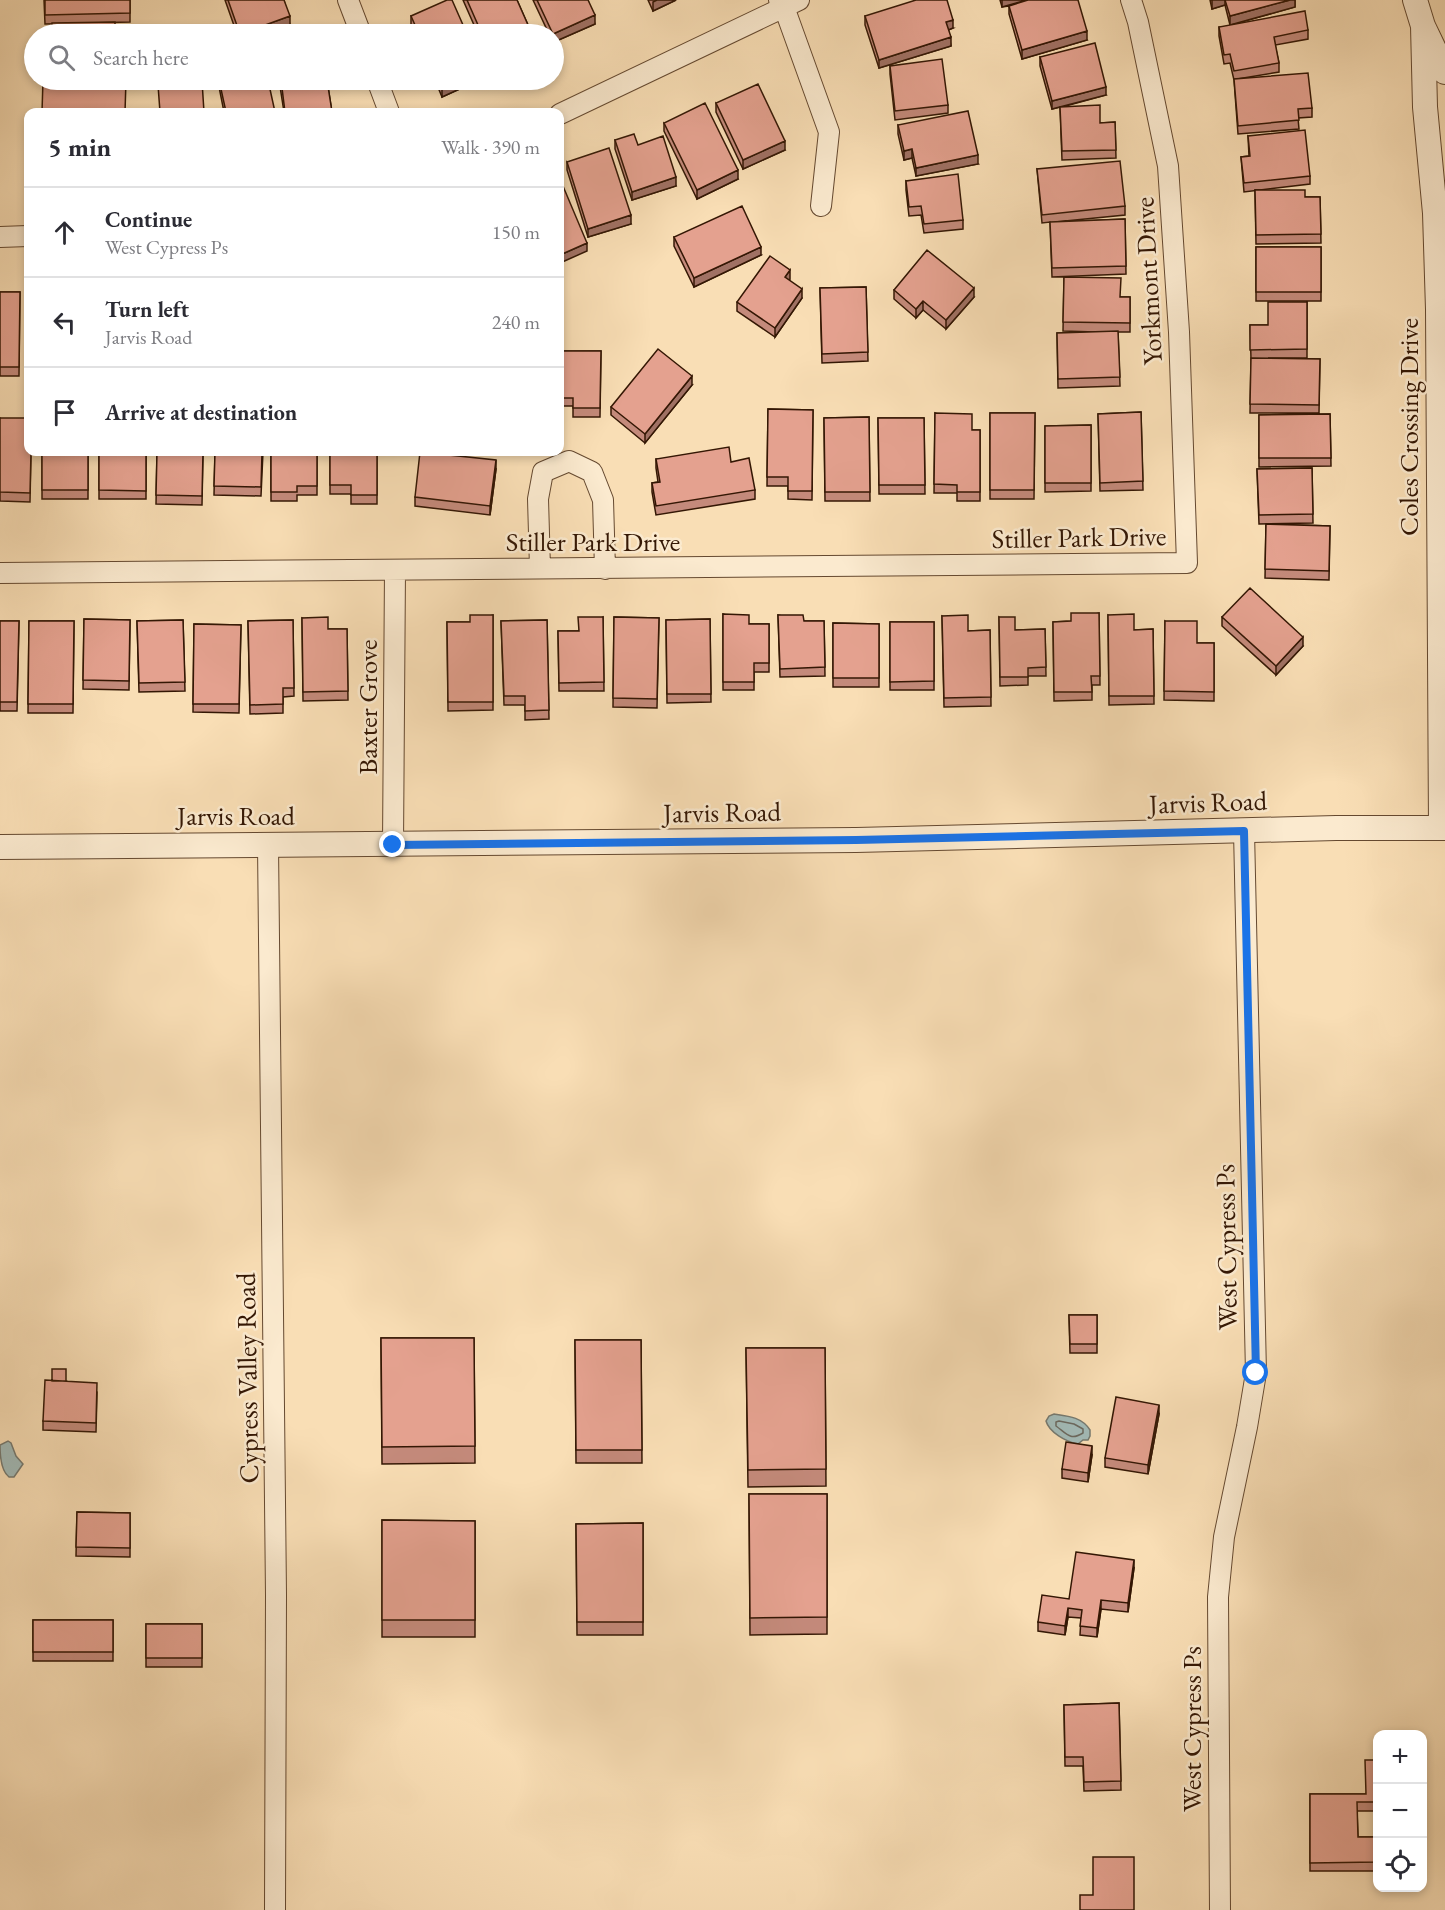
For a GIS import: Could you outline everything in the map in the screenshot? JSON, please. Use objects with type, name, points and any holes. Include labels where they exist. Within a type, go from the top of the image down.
[{"type":"street","points":[[348,0],[357,24]]},
{"type":"street","name":"Yorkmont Drive","points":[[1131,0],[1138,22],[1168,166],[1179,332],[1187,563]]},
{"type":"street","name":"Coles Crossing Drive","points":[[1415,0],[1423,26],[1445,72]]},
{"type":"street","points":[[564,112],[787,2],[829,132],[821,206]]},
{"type":"street","name":"Coles Crossing Drive","points":[[1423,26],[1425,107],[1435,213],[1438,309],[1443,828]]},
{"type":"street","points":[[381,90],[388,108]]},
{"type":"street","points":[[0,237],[24,237]]},
{"type":"street","points":[[540,568],[538,498],[543,472],[568,461],[592,472],[603,500],[605,569]]},
{"type":"street","name":"Stiller Park Drive","points":[[0,573],[1187,563]]},
{"type":"street","name":"Baxter Grove","points":[[393,845],[394,570]]},
{"type":"street","name":"Jarvis Road","points":[[0,847],[868,840],[1336,828],[1443,828]]},
{"type":"street","name":"West Cypress Ps","points":[[1220,1910],[1218,1596],[1224,1537],[1256,1373],[1244,831]]},
{"type":"street","name":"Cypress Valley Road","points":[[268,845],[276,1594],[275,1910]]},
{"type":"water","points":[[1054,1414],[1083,1422],[1090,1430],[1088,1440],[1083,1440],[1078,1444],[1073,1443],[1054,1433],[1046,1421]]},
{"type":"water","points":[[8,1441],[23,1464],[14,1477],[6,1474],[2,1462],[0,1445]]},
{"type":"building","points":[[45,0],[130,0],[130,13],[45,15]]},
{"type":"building","points":[[228,0],[284,0],[290,16],[268,24],[236,24]]},
{"type":"building","points":[[447,0],[452,0],[463,24],[415,24],[411,16]]},
{"type":"building","points":[[467,0],[517,0],[528,24],[478,24]]},
{"type":"building","points":[[537,0],[588,0],[595,15],[564,29],[564,24],[548,24]]},
{"type":"building","points":[[916,0],[947,0],[953,20],[946,22],[951,37],[879,60],[865,16]]},
{"type":"building","points":[[1028,0],[1078,0],[1087,31],[1022,50],[1009,6]]},
{"type":"building","points":[[1225,0],[1290,0],[1230,16]]},
{"type":"building","points":[[1305,11],[1308,30],[1274,37],[1279,63],[1234,71],[1230,54],[1224,55],[1219,27]]},
{"type":"building","points":[[115,22],[115,24],[52,24]]},
{"type":"building","points":[[1095,43],[1106,87],[1052,101],[1040,57]]},
{"type":"building","points":[[942,59],[948,105],[895,111],[890,66]]},
{"type":"building","points":[[1308,73],[1312,108],[1298,109],[1299,120],[1238,126],[1234,79]]},
{"type":"building","points":[[758,84],[785,141],[743,160],[716,103]]},
{"type":"building","points":[[43,90],[126,90],[125,108],[42,108]]},
{"type":"building","points":[[158,90],[203,90],[204,108],[160,108]]},
{"type":"building","points":[[221,90],[270,90],[274,108],[225,108]]},
{"type":"building","points":[[282,90],[329,90],[331,108],[284,108]]},
{"type":"building","points":[[705,103],[738,170],[697,190],[664,123]]},
{"type":"building","points":[[1100,105],[1100,123],[1115,122],[1116,150],[1062,151],[1060,107]]},
{"type":"building","points":[[968,111],[978,155],[916,168],[912,149],[904,151],[898,125]]},
{"type":"building","points":[[1305,130],[1310,176],[1244,183],[1241,157],[1250,156],[1248,136]]},
{"type":"building","points":[[634,134],[638,145],[663,136],[676,177],[632,192],[615,140]]},
{"type":"building","points":[[609,148],[631,215],[588,229],[567,162]]},
{"type":"building","points":[[1120,161],[1125,206],[1042,215],[1037,169]]},
{"type":"building","points":[[958,174],[963,220],[924,224],[921,206],[909,207],[906,181]]},
{"type":"building","points":[[564,188],[587,243],[564,253]]},
{"type":"building","points":[[1255,190],[1305,190],[1305,197],[1320,197],[1321,234],[1256,235]]},
{"type":"building","points":[[742,206],[761,247],[694,278],[674,237]]},
{"type":"building","points":[[1125,219],[1126,266],[1052,268],[1050,222]]},
{"type":"building","points":[[1256,247],[1321,247],[1321,292],[1256,292]]},
{"type":"building","points":[[927,250],[974,288],[946,320],[923,301],[916,309],[894,290]]},
{"type":"building","points":[[770,256],[790,270],[785,277],[802,289],[775,328],[737,302]]},
{"type":"building","points":[[1064,277],[1121,278],[1120,297],[1130,297],[1130,323],[1063,322]]},
{"type":"building","points":[[866,287],[868,352],[822,354],[820,288]]},
{"type":"building","points":[[0,292],[20,292],[19,367],[0,367]]},
{"type":"building","points":[[1268,302],[1307,302],[1307,349],[1250,350],[1250,325],[1268,325]]},
{"type":"building","points":[[1118,331],[1120,377],[1058,379],[1057,333]]},
{"type":"building","points":[[658,349],[692,376],[645,434],[611,407]]},
{"type":"building","points":[[564,351],[601,351],[600,408],[573,408],[573,398],[564,398]]},
{"type":"building","points":[[1251,358],[1320,359],[1319,405],[1250,404]]},
{"type":"building","points":[[768,409],[813,410],[812,491],[788,491],[788,477],[767,477]]},
{"type":"building","points":[[1141,412],[1143,481],[1100,483],[1098,414]]},
{"type":"building","points":[[935,413],[972,414],[972,430],[980,430],[980,492],[957,492],[957,485],[934,484]]},
{"type":"building","points":[[990,413],[1035,413],[1034,490],[990,490]]},
{"type":"building","points":[[1330,414],[1331,458],[1259,458],[1259,415]]},
{"type":"building","points":[[869,417],[870,492],[825,492],[824,418]]},
{"type":"building","points":[[0,418],[24,418],[24,456],[31,456],[30,493],[0,492]]},
{"type":"building","points":[[878,418],[924,418],[925,485],[879,485]]},
{"type":"building","points":[[1091,425],[1091,483],[1045,483],[1045,426]]},
{"type":"building","points":[[729,447],[731,462],[749,458],[755,490],[656,506],[652,483],[660,482],[656,459]]},
{"type":"building","points":[[42,456],[88,456],[88,490],[42,490]]},
{"type":"building","points":[[99,456],[146,456],[146,491],[99,490]]},
{"type":"building","points":[[157,456],[203,456],[202,496],[156,495]]},
{"type":"building","points":[[215,456],[262,456],[261,487],[214,486]]},
{"type":"building","points":[[271,456],[317,456],[317,486],[297,486],[297,492],[271,492]]},
{"type":"building","points":[[330,456],[377,456],[377,495],[351,495],[351,485],[330,485]]},
{"type":"building","points":[[420,456],[458,456],[496,460],[490,506],[415,497]]},
{"type":"building","points":[[1312,468],[1313,514],[1259,515],[1257,469]]},
{"type":"building","points":[[1266,524],[1330,526],[1329,571],[1265,569]]},
{"type":"building","points":[[1250,588],[1303,637],[1276,666],[1222,617]]},
{"type":"building","points":[[1071,613],[1099,613],[1100,676],[1091,676],[1092,692],[1054,692],[1053,622],[1071,621]]},
{"type":"building","points":[[723,614],[749,615],[749,624],[769,624],[769,663],[754,663],[754,682],[723,682]]},
{"type":"building","points":[[1134,614],[1134,630],[1153,629],[1154,696],[1109,696],[1108,615]]},
{"type":"building","points":[[470,615],[493,615],[493,702],[448,702],[447,622],[470,622]]},
{"type":"building","points":[[778,615],[803,615],[804,621],[824,621],[825,667],[780,669]]},
{"type":"building","points":[[968,615],[968,631],[990,630],[991,697],[944,698],[942,616]]},
{"type":"building","points":[[328,617],[328,629],[347,629],[348,691],[303,692],[302,618]]},
{"type":"building","points":[[578,617],[603,617],[604,682],[559,683],[558,631],[579,631]]},
{"type":"building","points":[[614,617],[659,618],[657,699],[613,698]]},
{"type":"building","points":[[999,617],[1015,617],[1015,630],[1045,629],[1046,667],[1028,668],[1028,677],[1000,677]]},
{"type":"building","points":[[84,619],[130,620],[129,681],[83,680]]},
{"type":"building","points":[[710,619],[711,694],[667,694],[666,620]]},
{"type":"building","points":[[183,620],[185,682],[139,683],[137,621]]},
{"type":"building","points":[[293,620],[294,688],[283,688],[283,704],[250,705],[248,621]]},
{"type":"building","points":[[547,620],[549,710],[525,711],[525,696],[504,696],[501,621]]},
{"type":"building","points":[[0,621],[19,621],[17,702],[0,702]]},
{"type":"building","points":[[29,621],[74,621],[73,704],[28,704]]},
{"type":"building","points":[[1165,621],[1197,621],[1197,643],[1214,643],[1214,692],[1164,691]]},
{"type":"building","points":[[890,622],[934,622],[934,681],[890,682]]},
{"type":"building","points":[[833,623],[879,624],[879,678],[833,678]]},
{"type":"building","points":[[194,624],[241,625],[239,704],[193,704]]},
{"type":"building","points":[[1069,1315],[1097,1315],[1097,1344],[1070,1344]]},
{"type":"building","points":[[381,1338],[474,1338],[475,1446],[382,1447]]},
{"type":"building","points":[[575,1340],[641,1340],[642,1450],[576,1450]]},
{"type":"building","points":[[746,1348],[825,1348],[826,1469],[748,1470]]},
{"type":"building","points":[[52,1369],[66,1369],[66,1381],[52,1381]]},
{"type":"building","points":[[45,1380],[97,1383],[96,1423],[43,1421]]},
{"type":"building","points":[[1116,1397],[1159,1405],[1148,1465],[1105,1458]]},
{"type":"building","points":[[1066,1442],[1092,1446],[1088,1473],[1062,1469]]},
{"type":"building","points":[[749,1494],[827,1494],[827,1617],[750,1618]]},
{"type":"building","points":[[77,1512],[130,1513],[130,1548],[76,1547]]},
{"type":"building","points":[[382,1520],[475,1521],[475,1620],[382,1620]]},
{"type":"building","points":[[643,1523],[643,1622],[577,1622],[576,1524]]},
{"type":"building","points":[[1076,1552],[1134,1560],[1128,1603],[1101,1600],[1097,1628],[1080,1626],[1082,1610],[1068,1608],[1065,1626],[1038,1622],[1042,1595],[1069,1599]]},
{"type":"building","points":[[33,1620],[113,1620],[113,1652],[33,1652]]},
{"type":"building","points":[[146,1624],[202,1624],[202,1658],[146,1658]]},
{"type":"building","points":[[1119,1703],[1121,1781],[1084,1782],[1083,1757],[1065,1757],[1064,1705]]},
{"type":"building","points":[[1365,1760],[1373,1760],[1373,1802],[1357,1802],[1358,1837],[1373,1837],[1373,1862],[1310,1863],[1310,1794],[1366,1794]]},
{"type":"building","points":[[1093,1857],[1134,1857],[1134,1910],[1080,1910],[1080,1895],[1093,1895]]},
{"type":"route","points":[[393,845],[856,840],[1244,831],[1256,1373]]}]
